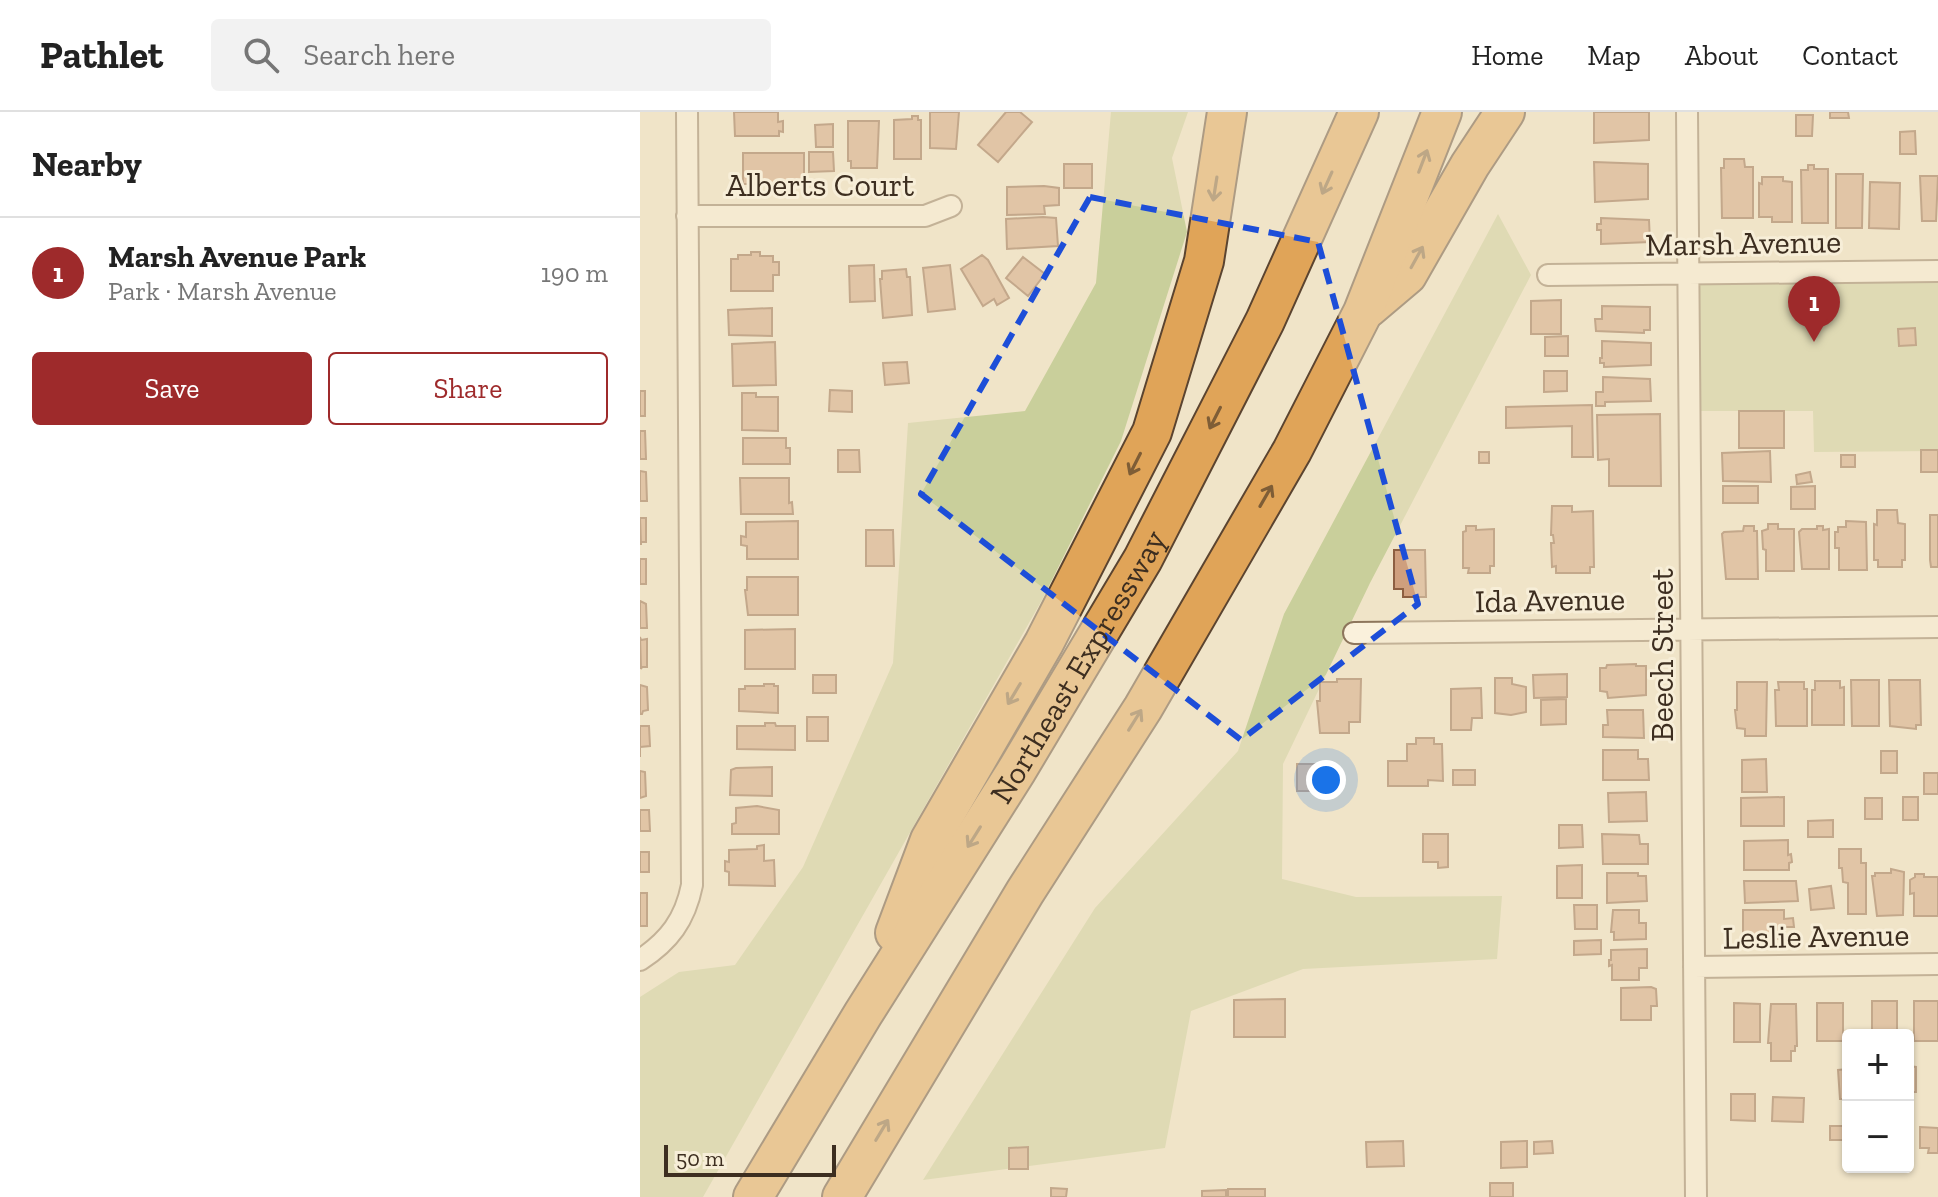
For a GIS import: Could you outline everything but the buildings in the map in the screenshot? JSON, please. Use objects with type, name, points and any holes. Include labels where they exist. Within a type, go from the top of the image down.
[{"type":"highway","points":[[863,1014],[930,840],[1044,643],[1152,432],[1204,261],[1227,112]]},
{"type":"highway","name":"Northeast Expressway","points":[[753,1197],[863,1014],[1017,770],[1143,559],[1265,321],[1359,112]]},
{"type":"highway","points":[[842,1197],[1025,892],[1143,708],[1292,451],[1363,312],[1442,112]]},
{"type":"highway","points":[[1363,312],[1407,275],[1470,165],[1505,112]]},
{"type":"street","points":[[640,960],[659,947],[679,924],[688,906],[692,885],[687,112]]},
{"type":"street","name":"Beech Street","points":[[1687,112],[1696,1197]]},
{"type":"street","name":"Alberts Court","points":[[687,216],[925,216],[951,206]]},
{"type":"street","name":"Marsh Avenue","points":[[1548,275],[1938,271]]},
{"type":"street","name":"Ida Avenue","points":[[1354,633],[1938,627]]},
{"type":"street","name":"Leslie Avenue","points":[[1694,967],[1938,964]]},
{"type":"highlighted area","points":[[1090,197],[1318,242],[1418,604],[1241,740],[921,494]]},
{"type":"green space","points":[[1111,112],[1188,112],[1172,158],[1187,232],[1121,441],[1042,600],[703,1197],[640,1197],[640,997],[679,972],[735,965],[803,867],[893,663],[908,423],[1025,411],[1096,283]]},
{"type":"green space","points":[[1498,214],[1531,275],[1370,583],[1283,764],[1282,879],[1356,897],[1502,896],[1497,959],[1303,969],[1191,1011],[1165,1148],[923,1180],[1095,908],[1238,751],[1284,614]]},
{"type":"green space","points":[[1938,271],[1938,451],[1814,452],[1813,411],[1690,411],[1689,274]]},
{"type":"place","name":"Marsh Avenue Park","points":[[1814,342]]}]
